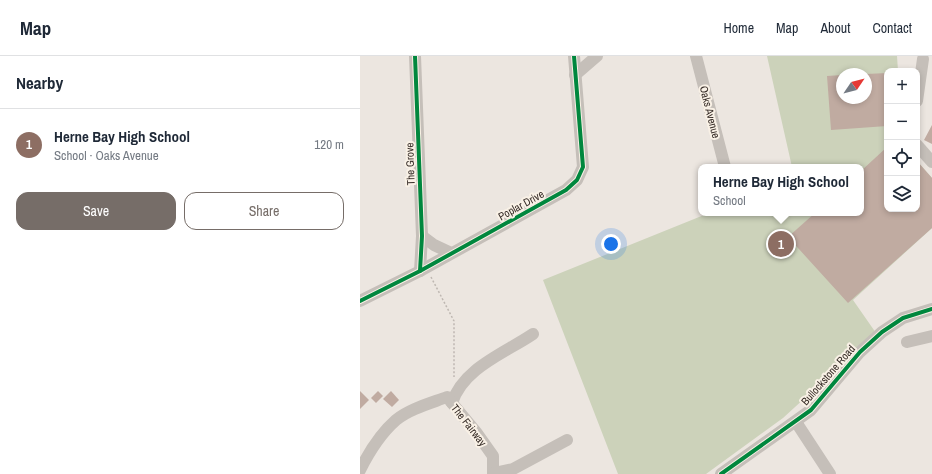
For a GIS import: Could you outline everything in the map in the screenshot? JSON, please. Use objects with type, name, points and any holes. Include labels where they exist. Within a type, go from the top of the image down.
[{"type":"street","name":"The Grove","points":[[415,56],[423,269]]},
{"type":"street","name":"Poplar Drive","points":[[360,301],[423,269],[566,190],[577,180],[583,167],[574,56]]},
{"type":"street","points":[[576,75],[597,56]]},
{"type":"street","name":"Oaks Avenue","points":[[696,56],[724,164]]},
{"type":"street","points":[[920,80],[923,59]]},
{"type":"street","points":[[920,148],[932,162]]},
{"type":"street","points":[[422,236],[434,245],[451,253]]},
{"type":"street","name":"Bullockstone Road","points":[[721,474],[811,410],[860,352],[882,332],[903,318],[932,309]]},
{"type":"street","points":[[453,400],[463,383],[476,370],[533,334]]},
{"type":"street","points":[[907,342],[932,336]]},
{"type":"street","name":"The Fairway","points":[[360,470],[364,452],[396,420],[420,407],[447,397],[453,400],[493,456],[493,474]]},
{"type":"street","points":[[796,422],[830,474]]},
{"type":"street","points":[[493,474],[513,469],[567,440]]},
{"type":"path","points":[[423,269],[454,321],[453,400]]},
{"type":"green space","points":[[767,56],[897,56],[898,68],[884,68],[884,212],[920,212],[920,164],[932,178],[932,228],[853,300],[876,333],[783,418],[706,474],[618,474],[543,280],[702,216],[864,216],[864,164],[791,164]]},
{"type":"building","points":[[884,73],[884,126],[831,130],[827,76],[836,75],[836,104],[872,104],[872,74]]},
{"type":"building","points":[[932,125],[932,144],[924,140]]},
{"type":"building","points":[[884,150],[884,212],[920,212],[920,164],[932,178],[932,228],[848,303],[788,237],[812,216],[864,216],[864,168]]},
{"type":"building","points":[[360,391],[369,400],[360,409]]},
{"type":"building","points":[[378,391],[383,396],[376,403],[371,398]]},
{"type":"building","points":[[391,391],[399,400],[392,407],[383,399]]},
{"type":"cycle path","points":[[415,56],[422,236],[420,271]]},
{"type":"cycle path","points":[[360,301],[420,271],[566,190],[577,180],[583,167],[574,56]]},
{"type":"cycle path","points":[[721,474],[811,410],[860,352],[882,332],[903,318],[932,309]]},
{"type":"place","name":"Herne Bay High School","points":[[781,244]]}]
